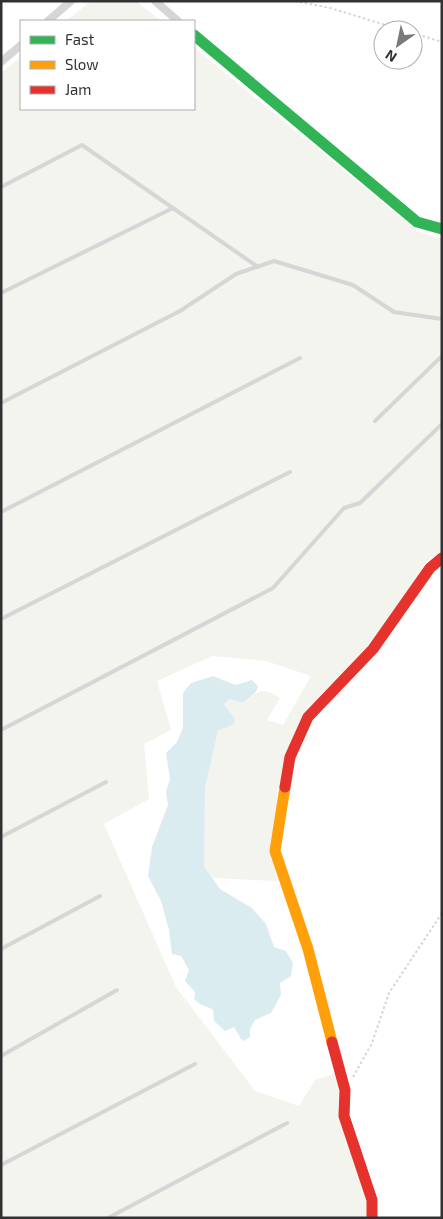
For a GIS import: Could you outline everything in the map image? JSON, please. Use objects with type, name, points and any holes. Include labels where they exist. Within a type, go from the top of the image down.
[{"type":"street","points":[[49,20],[71,1]]},
{"type":"street","points":[[155,1],[177,20]]},
{"type":"street","points":[[195,36],[418,222],[442,229]]},
{"type":"street","points":[[1,62],[20,46]]},
{"type":"street","points":[[372,1218],[372,1200],[344,1116],[346,1090],[308,949],[275,851],[290,757],[308,717],[373,649],[430,568],[442,558]]},
{"type":"lane","points":[[1,187],[82,145],[258,266]]},
{"type":"lane","points":[[1,293],[173,208]]},
{"type":"lane","points":[[1,404],[180,311],[236,274],[274,261],[353,285],[394,312],[442,319]]},
{"type":"lane","points":[[375,421],[442,356]]},
{"type":"lane","points":[[1,512],[300,358]]},
{"type":"lane","points":[[1,730],[273,588],[344,508],[360,503],[442,424]]},
{"type":"lane","points":[[1,619],[290,472]]},
{"type":"lane","points":[[1,837],[106,782]]},
{"type":"lane","points":[[1,949],[100,896]]},
{"type":"lane","points":[[1,1056],[117,990]]},
{"type":"lane","points":[[1,1165],[195,1064]]},
{"type":"lane","points":[[108,1218],[287,1123]]},
{"type":"path","points":[[295,1],[330,8],[373,21]]},
{"type":"path","points":[[423,37],[442,42]]},
{"type":"path","points":[[346,1090],[372,1043],[389,993],[442,912]]},
{"type":"shaded area","points":[[91,1],[136,1],[160,20],[67,20]]},
{"type":"shaded area","points":[[195,48],[417,231],[442,239],[442,552],[426,562],[377,638],[309,707],[300,724],[277,793],[277,817],[271,849],[277,881],[213,878],[204,866],[205,788],[218,731],[234,724],[224,704],[230,699],[244,703],[257,693],[269,692],[280,698],[267,720],[283,725],[311,676],[266,661],[212,656],[157,681],[171,730],[144,744],[149,799],[104,824],[176,987],[255,1091],[299,1106],[315,1080],[336,1073],[367,1198],[368,1218],[1,1218],[1,73],[20,58],[20,110],[195,110]]},
{"type":"shaded area","points":[[213,676],[236,685],[252,680],[258,686],[256,692],[243,703],[230,699],[224,704],[235,719],[234,724],[218,731],[205,788],[204,866],[220,889],[252,908],[266,924],[274,947],[286,951],[293,963],[291,976],[280,983],[281,995],[271,1013],[255,1020],[250,1029],[250,1037],[244,1041],[234,1027],[225,1031],[214,1021],[213,1010],[194,999],[195,992],[185,981],[189,970],[181,956],[172,954],[169,930],[161,901],[148,876],[152,847],[168,805],[166,792],[170,779],[166,753],[177,742],[183,728],[183,693],[191,683]]},
{"type":"traffic: fast","points":[[195,36],[417,222],[442,229]]},
{"type":"traffic: slow","points":[[285,787],[275,851],[308,949],[332,1042]]},
{"type":"traffic: jam","points":[[285,787],[290,757],[308,717],[373,649],[430,568],[442,558]]},
{"type":"traffic: jam","points":[[332,1042],[345,1090],[344,1116],[372,1200],[372,1218]]}]
